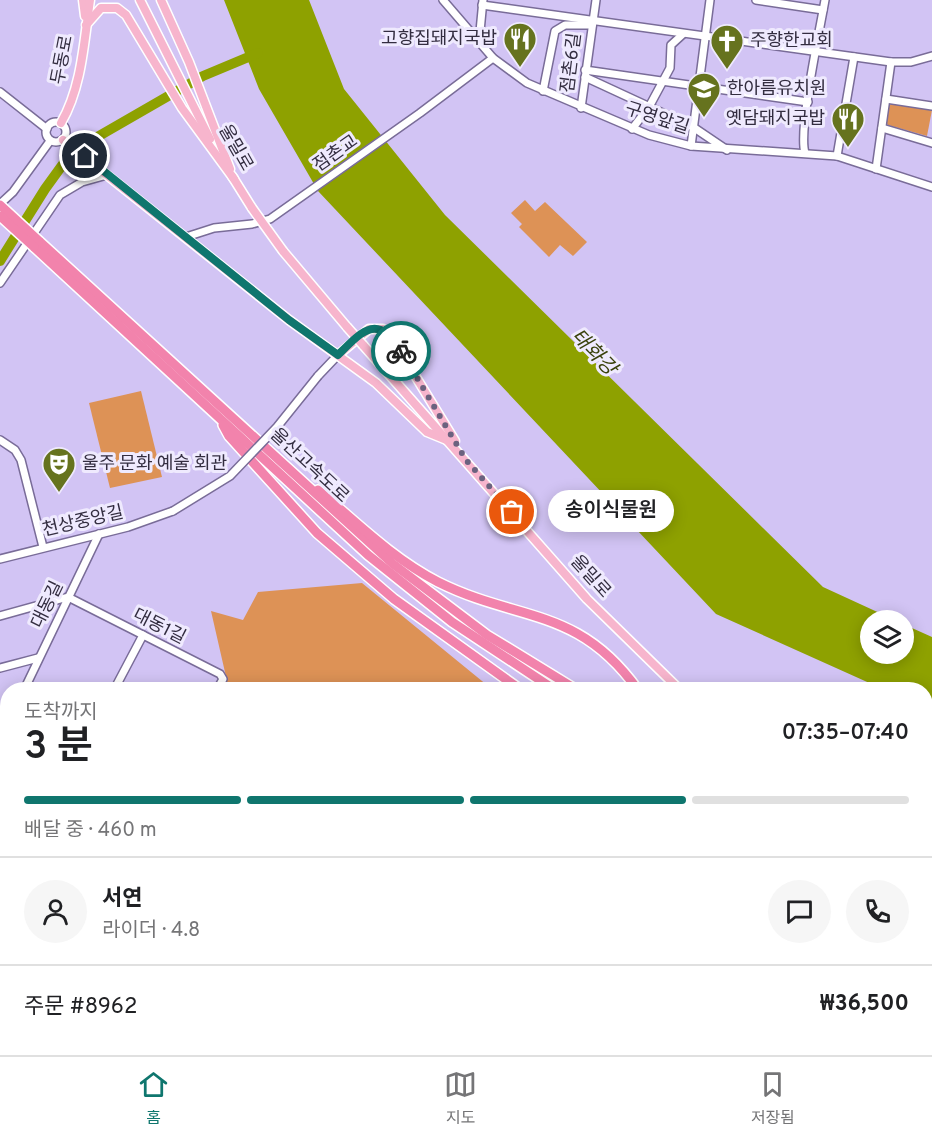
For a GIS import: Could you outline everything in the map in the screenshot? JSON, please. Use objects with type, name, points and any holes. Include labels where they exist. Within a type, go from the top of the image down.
[{"type":"highway","points":[[0,205],[36,244]]},
{"type":"highway","points":[[0,216],[36,244]]},
{"type":"highway","name":"울산고속도로","points":[[36,244],[337,528],[424,602],[484,645],[542,682]]},
{"type":"highway","name":"울산고속도로","points":[[36,244],[431,595],[486,635],[564,682]]},
{"type":"highway","points":[[218,418],[229,436],[317,533],[394,599],[510,682]]},
{"type":"highway","points":[[305,485],[318,490],[396,555],[428,577],[472,596],[544,617],[573,630],[609,656],[631,682]]},
{"type":"main road","points":[[83,0],[87,25]]},
{"type":"main road","name":"두동로","points":[[61,123],[69,109],[76,86],[90,0]]},
{"type":"main road","points":[[116,0],[182,108],[234,179]]},
{"type":"main road","name":"울밀로","points":[[140,0],[191,104],[252,208],[283,251],[347,327],[587,599],[672,682]]},
{"type":"main road","points":[[161,0],[189,62],[234,179]]},
{"type":"main road","points":[[87,25],[101,8],[117,8],[126,15]]},
{"type":"main road","points":[[67,142],[212,259],[376,383],[427,432],[449,441]]},
{"type":"main road","points":[[338,355],[369,328],[383,329],[389,333],[466,460]]},
{"type":"street","name":"구영앞길","points":[[443,0],[493,58],[526,83],[632,129],[691,146],[837,156],[932,187]]},
{"type":"street","points":[[543,91],[555,31],[565,25],[592,23],[596,0]]},
{"type":"street","points":[[691,146],[710,0]]},
{"type":"street","points":[[756,0],[823,10]]},
{"type":"street","points":[[806,153],[803,141],[825,0]]},
{"type":"street","points":[[479,42],[482,2]]},
{"type":"street","name":"점촌6길","points":[[482,2],[592,23],[891,62],[911,62],[932,56]]},
{"type":"street","name":"점촌6길","points":[[581,108],[592,23]]},
{"type":"street","points":[[632,129],[649,107],[670,68],[671,45],[683,34]]},
{"type":"street","points":[[837,156],[854,57]]},
{"type":"street","name":"점촌교","points":[[186,237],[214,228],[252,224],[282,211],[408,122],[493,58]]},
{"type":"street","points":[[876,169],[891,62]]},
{"type":"street","points":[[585,74],[661,81],[808,102]]},
{"type":"street","points":[[585,74],[693,127],[727,150]]},
{"type":"street","points":[[0,92],[47,129]]},
{"type":"street","points":[[886,99],[932,106]]},
{"type":"street","points":[[51,123],[61,123],[67,131],[67,142],[50,141],[46,135],[47,129],[51,123]]},
{"type":"street","points":[[882,128],[932,143]]},
{"type":"street","points":[[0,205],[13,192],[50,141]]},
{"type":"street","points":[[0,283],[60,195],[82,182],[107,175]]},
{"type":"street","name":"천상중앙길","points":[[0,559],[142,523],[173,511],[230,476],[277,427],[338,355]]},
{"type":"street","points":[[0,440],[15,450],[21,460],[43,547]]},
{"type":"street","name":"대동길","points":[[28,682],[99,534]]},
{"type":"street","points":[[0,616],[68,597]]},
{"type":"street","name":"대동1길","points":[[68,597],[220,674],[223,679],[221,682]]},
{"type":"street","points":[[118,682],[143,635]]},
{"type":"street","points":[[0,668],[38,658]]},
{"type":"shaded area","points":[[224,0],[309,0],[344,89],[445,215],[823,587],[873,610],[860,610],[860,664],[914,664],[914,629],[932,637],[932,682],[867,682],[716,614],[318,191],[259,89]]},
{"type":"shaded area","points":[[892,103],[932,110],[927,136],[888,125],[885,121],[888,107]]},
{"type":"shaded area","points":[[525,200],[535,211],[545,202],[587,242],[573,256],[560,245],[549,257],[519,227],[522,224],[511,213]]},
{"type":"shaded area","points":[[141,391],[162,477],[110,488],[89,403]]},
{"type":"shaded area","points":[[362,583],[483,682],[226,682],[211,611],[243,620],[258,592]]},
{"type":"waterway","points":[[0,261],[66,160],[85,144],[203,76],[258,53]]},
{"type":"way so far","points":[[401,351],[466,460],[512,512]]},
{"type":"place","name":"고향집돼지국밥","points":[[520,68]]},
{"type":"place","name":"주향한교회","points":[[727,70]]},
{"type":"place","name":"한아름유치원","points":[[704,118]]},
{"type":"place","name":"옛담돼지국밥","points":[[848,148]]},
{"type":"place","name":"울주 문화 예술 회관","points":[[59,493]]},
{"type":"place","name":"송이식물원","points":[[512,512]]},
{"type":"route","points":[[85,156],[289,320],[338,355],[369,328],[383,329],[389,333],[401,351]]},
{"type":"water label","name":"태화강","points":[[593,353]]}]
